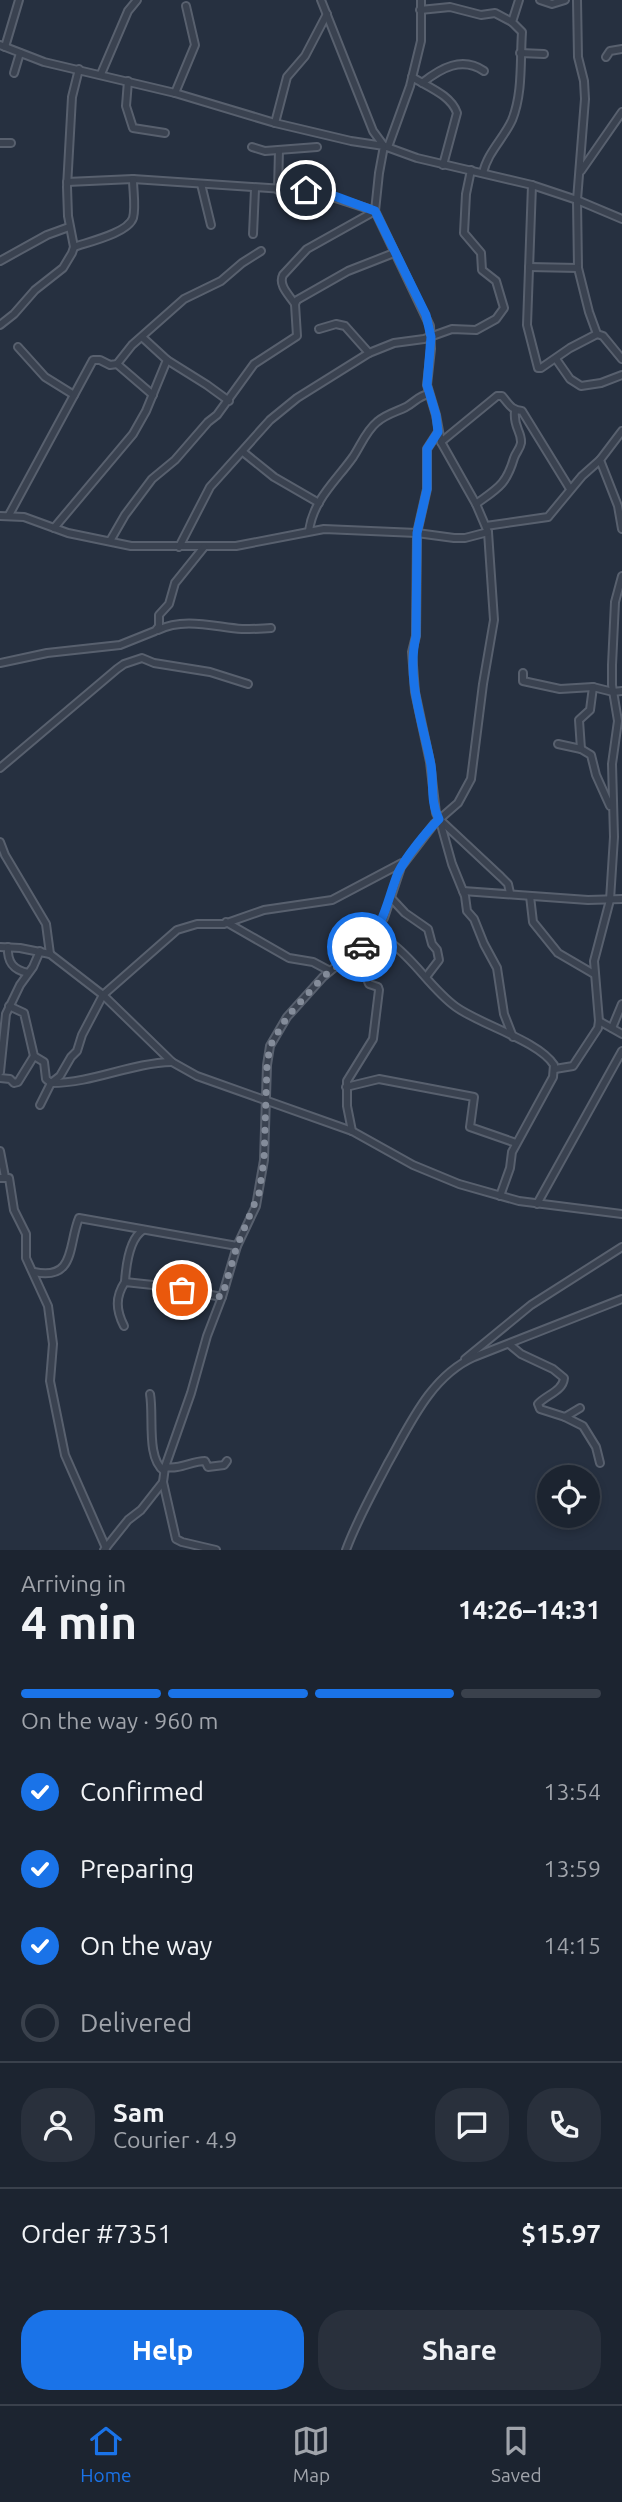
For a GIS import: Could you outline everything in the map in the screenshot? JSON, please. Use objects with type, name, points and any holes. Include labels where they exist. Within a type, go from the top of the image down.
[{"type":"street","points":[[19,0],[3,46],[44,62],[101,74],[275,122],[351,141],[386,146],[443,165],[531,185],[622,219]]},
{"type":"street","points":[[101,74],[128,11],[138,0]]},
{"type":"street","points":[[321,0],[373,131],[386,146]]},
{"type":"street","points":[[216,1550],[176,1539],[163,1482],[206,1336],[222,1297],[237,1246],[259,1193],[264,1168],[270,1046],[287,1017],[330,971],[368,942],[384,918],[398,874],[439,819],[453,808],[465,793],[474,768],[480,702],[494,612],[487,529],[441,442],[427,378],[431,337],[426,315],[375,211],[379,173],[386,146],[400,119],[421,41],[421,0]]},
{"type":"street","points":[[512,22],[519,0]]},
{"type":"street","points":[[540,0],[552,4],[565,0]]},
{"type":"street","points":[[577,0],[578,57],[585,99],[577,200],[578,268],[597,334]]},
{"type":"street","points":[[175,93],[195,45],[186,6]]},
{"type":"street","points":[[420,10],[457,8],[481,15],[495,13],[512,22],[522,32],[520,82],[515,110],[512,120],[487,160],[483,173]]},
{"type":"street","points":[[275,122],[286,77],[305,56],[327,14]]},
{"type":"street","points":[[606,57],[610,51],[622,49]]},
{"type":"street","points":[[14,73],[20,52]]},
{"type":"street","points":[[520,53],[544,54]]},
{"type":"street","points":[[422,83],[432,75],[467,62],[485,71]]},
{"type":"street","points":[[74,247],[69,227],[67,182],[72,97],[79,69]]},
{"type":"street","points":[[412,78],[449,100],[457,113],[443,165]]},
{"type":"street","points":[[128,81],[127,106],[134,128],[165,133]]},
{"type":"street","points":[[580,173],[622,112]]},
{"type":"street","points":[[0,143],[11,143]]},
{"type":"street","points":[[252,147],[265,151],[317,147]]},
{"type":"street","points":[[278,190],[279,150]]},
{"type":"street","points":[[178,547],[210,487],[270,420],[318,383],[340,373],[369,353],[394,343],[431,337],[452,329],[476,330],[496,319],[504,308],[496,281],[482,270],[481,253],[464,233],[464,212],[471,170]]},
{"type":"street","points":[[67,182],[132,179],[321,191],[375,211]]},
{"type":"street","points":[[0,325],[14,314],[35,290],[63,268],[74,247],[129,225],[134,212],[132,179]]},
{"type":"street","points":[[201,184],[211,225]]},
{"type":"street","points":[[531,185],[527,325],[538,368],[597,334],[603,336],[622,359]]},
{"type":"street","points":[[253,234],[255,188]]},
{"type":"street","points":[[110,541],[125,515],[152,479],[175,460],[229,401],[254,364],[297,336],[295,304],[282,286],[283,275],[307,249],[375,211]]},
{"type":"street","points":[[0,261],[47,235],[69,227]]},
{"type":"street","points":[[9,515],[93,360],[100,359],[110,365],[117,364],[132,345],[184,299],[221,281],[261,251]]},
{"type":"street","points":[[295,304],[305,295],[348,271],[394,253]]},
{"type":"street","points":[[529,267],[578,268]]},
{"type":"street","points":[[319,329],[336,324],[345,326],[369,353]]},
{"type":"street","points":[[142,337],[167,360],[229,401]]},
{"type":"street","points":[[18,347],[45,377],[75,395]]},
{"type":"street","points":[[556,359],[570,379],[580,386],[601,383],[622,374]]},
{"type":"street","points":[[54,528],[127,443],[153,394],[167,360]]},
{"type":"street","points":[[117,364],[153,394]]},
{"type":"street","points":[[309,531],[311,519],[319,503],[356,453],[371,427],[388,414],[410,405],[414,399],[429,394]]},
{"type":"street","points":[[441,442],[497,397],[502,396],[515,411],[514,423],[522,440],[520,450],[515,455],[504,483],[476,504]]},
{"type":"street","points":[[515,411],[522,411],[570,489]]},
{"type":"street","points":[[0,516],[9,515],[40,521],[82,537],[131,546],[236,546],[324,528],[465,538],[487,529],[548,517],[570,489],[600,460],[622,431]]},
{"type":"street","points":[[438,432],[427,449],[427,489],[417,533],[416,636],[412,652],[415,692],[430,762],[434,803],[467,911],[474,919],[497,968],[504,1013],[513,1037]]},
{"type":"street","points":[[243,453],[274,477],[319,503]]},
{"type":"street","points":[[600,460],[619,500],[622,529]]},
{"type":"street","points":[[155,631],[159,626],[159,615],[169,604],[175,583],[204,547]]},
{"type":"street","points":[[555,1069],[573,1066],[599,1021],[594,974],[597,947],[610,900],[614,837],[612,764],[620,721],[611,673],[619,616],[617,589],[622,576]]},
{"type":"street","points":[[0,663],[47,653],[120,645],[166,626],[188,624],[242,629],[271,628]]},
{"type":"street","points":[[0,768],[117,669],[133,660],[142,658],[154,663],[190,667],[248,684]]},
{"type":"street","points":[[523,673],[523,681],[537,686],[560,689],[593,687],[613,692],[622,691]]},
{"type":"street","points":[[581,749],[579,720],[590,710],[593,687]]},
{"type":"street","points":[[558,744],[581,749],[591,755],[596,775],[612,809]]},
{"type":"street","points":[[439,819],[508,884],[510,893]]},
{"type":"street","points":[[0,842],[46,924],[50,954]]},
{"type":"street","points":[[40,1105],[51,1083],[60,1076],[77,1051],[82,1035],[103,995],[177,930],[185,926],[224,924],[264,910],[340,898],[406,861]]},
{"type":"street","points":[[463,891],[622,899]]},
{"type":"street","points":[[530,896],[533,922],[558,953],[594,974]]},
{"type":"street","points":[[391,898],[405,913],[428,929],[432,944],[438,950],[439,960],[426,977]]},
{"type":"street","points":[[226,922],[289,958],[313,962],[330,971]]},
{"type":"street","points":[[368,942],[384,941],[397,947],[435,990],[456,1007],[552,1060],[555,1069],[516,1143],[500,1196]]},
{"type":"street","points":[[352,1131],[346,1087],[350,1074],[373,1039],[379,990],[369,984],[368,979],[384,941]]},
{"type":"street","points":[[28,973],[16,970],[8,960],[4,947],[50,954],[103,995],[172,1062],[197,1076],[352,1131],[424,1170],[500,1196],[537,1204],[622,1214]]},
{"type":"street","points":[[0,1072],[5,1039],[4,1022],[9,1006],[40,951]]},
{"type":"street","points":[[612,1028],[622,1004]]},
{"type":"street","points":[[0,1078],[18,1082],[34,1056],[24,1013],[9,1006]]},
{"type":"street","points":[[599,1021],[622,1034]]},
{"type":"street","points":[[537,1204],[622,1051]]},
{"type":"street","points":[[34,1056],[44,1062],[46,1079],[51,1083],[98,1079],[135,1066],[172,1062]]},
{"type":"street","points":[[346,1087],[379,1079],[474,1097],[470,1127],[516,1143]]},
{"type":"street","points":[[0,1150],[3,1177],[10,1180],[14,1210],[26,1234],[26,1258],[48,1306],[52,1344],[50,1381],[65,1455],[105,1549],[163,1482]]},
{"type":"street","points":[[34,1272],[49,1273],[60,1270],[65,1265],[73,1248],[79,1218],[86,1217],[237,1246]]},
{"type":"street","points":[[124,1326],[117,1314],[119,1292],[125,1282],[125,1268],[136,1235],[143,1230]]},
{"type":"street","points":[[346,1550],[373,1489],[415,1415],[441,1381],[531,1305],[622,1247]]},
{"type":"street","points":[[125,1282],[222,1297]]},
{"type":"street","points":[[455,1367],[622,1299]]},
{"type":"street","points":[[509,1344],[521,1354],[562,1374],[563,1384],[541,1401],[538,1407],[583,1426],[596,1447],[600,1463]]},
{"type":"street","points":[[150,1394],[153,1455],[159,1468],[181,1467],[195,1461],[205,1461],[208,1467],[223,1465],[227,1461]]},
{"type":"street","points":[[565,1417],[580,1408]]},
{"type":"way so far","points":[[182,1290],[222,1297],[237,1246],[256,1206],[264,1168],[266,1076],[270,1046],[287,1017],[323,977],[362,947]]},
{"type":"route","points":[[306,190],[321,191],[375,211],[426,315],[432,342],[427,385],[438,432],[427,449],[427,489],[417,533],[416,636],[412,652],[415,692],[439,819],[401,867],[384,918],[373,936],[362,947]]}]
